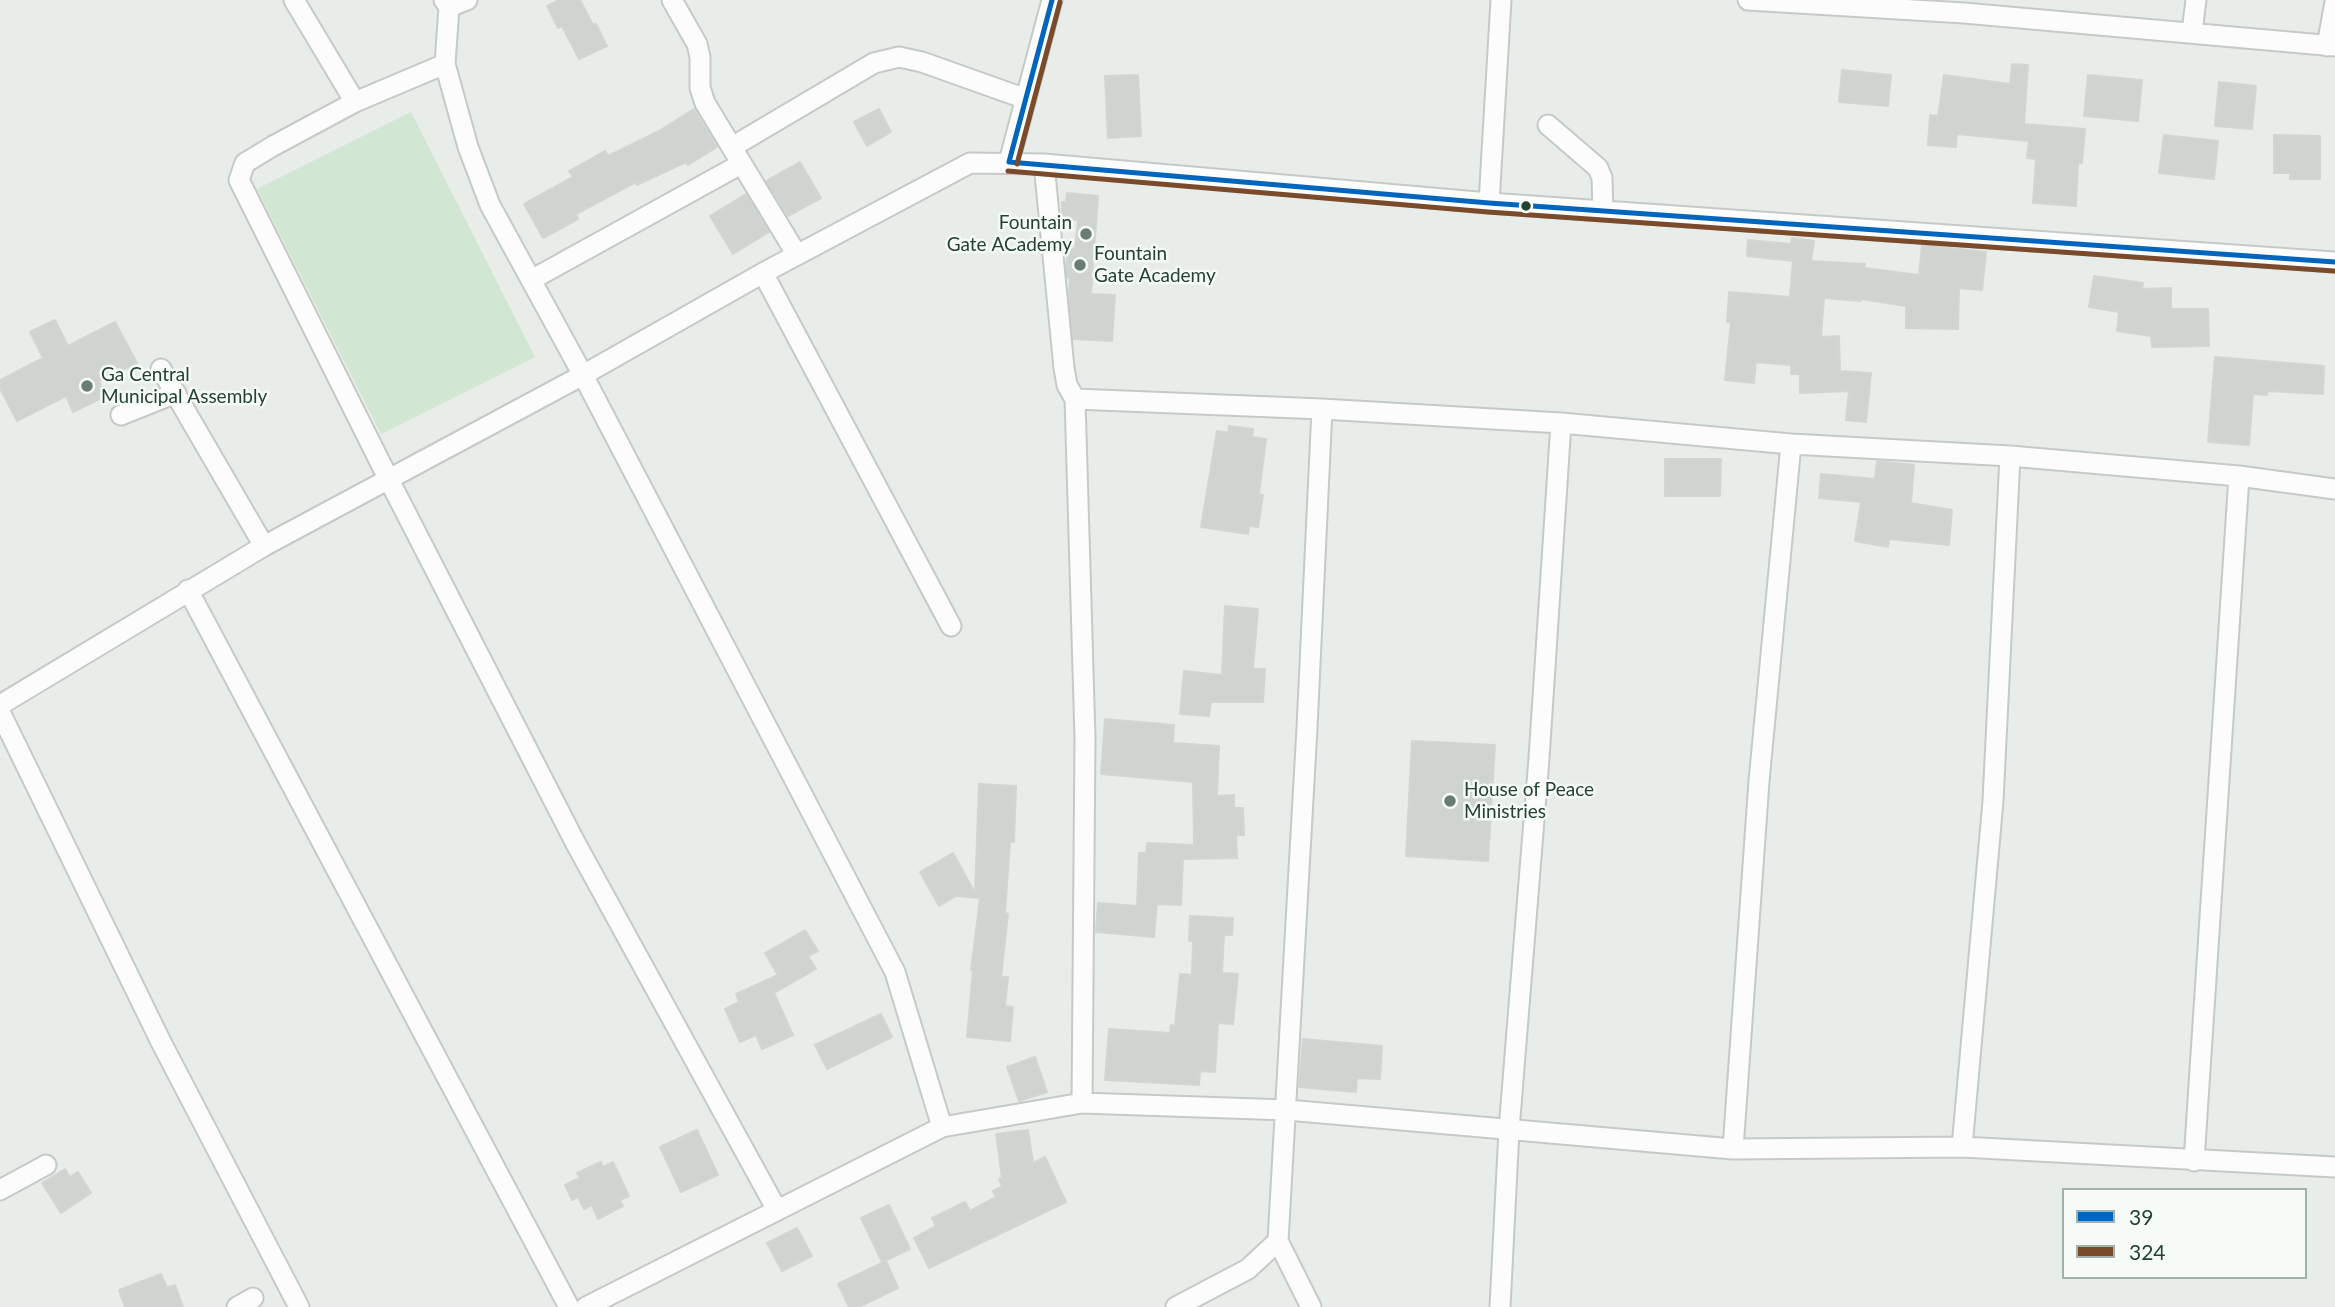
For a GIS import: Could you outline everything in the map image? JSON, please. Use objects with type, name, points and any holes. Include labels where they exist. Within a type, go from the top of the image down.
[{"type":"street","points":[[294,0],[355,103]]},
{"type":"street","points":[[467,0],[446,4],[445,64],[468,147],[490,205],[583,375],[895,972],[942,1127]]},
{"type":"street","points":[[672,0],[697,44],[700,57],[700,88],[705,103],[797,255]]},
{"type":"street","points":[[1009,162],[1052,0]]},
{"type":"street","points":[[1489,203],[1501,0]]},
{"type":"street","points":[[1748,0],[1965,6],[2331,46],[2335,2]]},
{"type":"street","points":[[2192,32],[2196,0]]},
{"type":"street","points":[[531,280],[736,155],[874,63],[899,57],[922,62],[1026,99]]},
{"type":"street","points":[[445,64],[355,103],[245,163],[240,180],[388,478],[576,844],[776,1210]]},
{"type":"street","points":[[1548,125],[1598,168],[1602,178],[1604,211]]},
{"type":"street","points":[[0,705],[264,545],[583,375],[763,273],[970,163],[1044,164],[1489,203],[2335,262]]},
{"type":"street","points":[[1044,164],[1064,368],[1067,385],[1075,399],[1085,738],[1083,1103]]},
{"type":"street","points":[[763,273],[951,626]]},
{"type":"street","points":[[161,369],[264,545]]},
{"type":"street","points":[[121,415],[176,393]]},
{"type":"street","points":[[1075,399],[1322,409],[1561,423],[1791,444],[2010,456],[2239,476],[2335,489]]},
{"type":"street","points":[[1311,1307],[1278,1241],[1287,1111],[1322,409]]},
{"type":"street","points":[[1500,1307],[1509,1130],[1539,758],[1561,423]]},
{"type":"street","points":[[1733,1149],[1759,781],[1791,444]]},
{"type":"street","points":[[1962,1147],[1993,801],[2010,456]]},
{"type":"street","points":[[2194,1161],[2239,476]]},
{"type":"street","points":[[188,590],[569,1307]]},
{"type":"street","points":[[0,712],[161,1042],[299,1307]]},
{"type":"street","points":[[586,1307],[942,1127],[1083,1103],[1287,1111],[1733,1149],[1962,1147],[2335,1167]]},
{"type":"street","points":[[0,1190],[46,1165]]},
{"type":"street","points":[[1176,1307],[1248,1269],[1278,1241]]},
{"type":"green space","points":[[411,112],[535,357],[381,434],[257,189]]},
{"type":"building","points":[[559,0],[580,0],[607,46],[579,59],[562,26],[558,28],[547,6]]},
{"type":"building","points":[[2012,64],[2028,65],[2024,124],[2085,129],[2082,163],[2078,163],[2076,206],[2033,203],[2036,159],[2027,158],[2029,141],[1957,134],[1956,147],[1928,145],[1930,115],[1938,116],[1944,75],[2010,84]]},
{"type":"building","points":[[1842,70],[1891,75],[1888,106],[1839,102]]},
{"type":"building","points":[[1138,75],[1141,136],[1108,138],[1105,76]]},
{"type":"building","points":[[2088,75],[2142,80],[2138,121],[2084,116]]},
{"type":"building","points":[[2219,82],[2256,86],[2252,129],[2215,126]]},
{"type":"building","points":[[694,109],[717,147],[688,165],[686,162],[637,185],[636,182],[576,214],[578,219],[543,238],[524,204],[573,177],[569,171],[605,151],[608,156],[659,131]]},
{"type":"building","points":[[879,109],[891,132],[867,146],[854,122]]},
{"type":"building","points":[[2164,135],[2218,141],[2214,179],[2159,173]]},
{"type":"building","points":[[2274,135],[2320,136],[2320,179],[2290,179],[2290,173],[2274,173]]},
{"type":"building","points":[[800,162],[821,198],[788,216],[766,181]]},
{"type":"building","points":[[1067,193],[1098,196],[1091,294],[1115,295],[1112,341],[1073,339],[1070,278],[1067,278],[1066,266],[1068,248],[1075,249],[1078,220],[1062,219],[1062,202],[1066,202]]},
{"type":"building","points":[[746,194],[769,232],[733,254],[710,216]]},
{"type":"building","points":[[1792,238],[1814,241],[1811,261],[1865,264],[1864,268],[1919,275],[1922,245],[1986,252],[1982,290],[1959,288],[1958,329],[1906,328],[1906,306],[1861,299],[1824,298],[1821,337],[1839,336],[1840,371],[1871,373],[1866,422],[1846,420],[1849,391],[1800,393],[1800,374],[1791,374],[1791,365],[1756,362],[1754,383],[1725,380],[1731,322],[1727,322],[1729,292],[1790,297],[1793,261],[1747,256],[1748,240],[1791,244]]},
{"type":"building","points":[[2094,276],[2143,283],[2142,289],[2171,288],[2171,309],[2208,309],[2209,346],[2152,347],[2151,336],[2117,331],[2119,312],[2089,307]]},
{"type":"building","points":[[55,320],[68,346],[115,322],[137,363],[99,382],[106,396],[73,412],[66,396],[17,421],[0,388],[0,380],[43,358],[30,332]]},
{"type":"building","points":[[2215,357],[2324,366],[2323,394],[2268,391],[2267,395],[2253,394],[2249,445],[2208,442]]},
{"type":"building","points":[[1229,426],[1253,429],[1252,437],[1266,439],[1258,527],[1249,526],[1248,534],[1201,527],[1217,431],[1228,433]]},
{"type":"building","points":[[1665,459],[1721,459],[1720,496],[1665,496]]},
{"type":"building","points":[[1877,461],[1914,465],[1911,503],[1952,510],[1949,545],[1889,539],[1888,547],[1855,541],[1861,502],[1819,498],[1821,474],[1875,479]]},
{"type":"building","points":[[1225,606],[1258,609],[1253,669],[1265,669],[1263,702],[1211,702],[1209,716],[1180,714],[1184,671],[1222,675]]},
{"type":"building","points":[[1105,719],[1174,725],[1173,743],[1219,746],[1217,796],[1234,795],[1234,808],[1243,808],[1244,835],[1236,835],[1237,858],[1183,859],[1181,905],[1157,904],[1154,937],[1096,932],[1098,903],[1137,906],[1139,853],[1146,853],[1147,843],[1194,845],[1193,782],[1101,774]]},
{"type":"building","name":"House of Peace Ministries","points":[[1412,741],[1495,745],[1488,861],[1406,856]]},
{"type":"building","points":[[979,784],[1016,786],[1014,842],[1010,842],[1005,913],[1008,914],[1001,977],[1008,977],[1005,1006],[1013,1007],[1010,1041],[967,1037],[971,970],[980,898],[956,896],[939,906],[920,872],[953,853],[975,893]]},
{"type":"building","points":[[1190,916],[1233,918],[1232,935],[1224,935],[1222,973],[1238,974],[1233,1024],[1218,1023],[1215,1072],[1200,1071],[1199,1085],[1105,1080],[1109,1029],[1170,1033],[1171,1025],[1175,1026],[1180,974],[1192,975],[1193,941],[1189,941]]},
{"type":"building","points":[[805,930],[818,951],[808,956],[816,969],[774,993],[793,1035],[762,1049],[756,1035],[740,1042],[725,1009],[739,1002],[736,994],[778,975],[765,953]]},
{"type":"building","points":[[881,1014],[892,1037],[827,1069],[815,1045]]},
{"type":"building","points":[[1303,1039],[1382,1046],[1380,1079],[1357,1078],[1356,1092],[1299,1087]]},
{"type":"building","points":[[1035,1057],[1047,1092],[1019,1101],[1007,1067]]},
{"type":"building","points":[[697,1130],[718,1175],[681,1192],[660,1147]]},
{"type":"building","points":[[1028,1130],[1033,1163],[1045,1157],[1066,1202],[929,1268],[914,1238],[936,1226],[932,1218],[965,1202],[970,1211],[996,1197],[993,1191],[1002,1187],[999,1179],[1002,1178],[996,1134]]},
{"type":"building","points":[[601,1162],[603,1167],[613,1162],[629,1196],[620,1200],[623,1206],[598,1219],[592,1205],[584,1209],[578,1197],[572,1200],[565,1185],[580,1178],[577,1173]]},
{"type":"building","points":[[65,1169],[70,1177],[78,1172],[91,1193],[61,1213],[42,1183]]},
{"type":"building","points":[[889,1205],[910,1249],[882,1262],[861,1218]]},
{"type":"building","points":[[797,1228],[812,1256],[782,1271],[767,1243]]},
{"type":"building","points":[[886,1261],[898,1288],[859,1307],[849,1307],[838,1284]]},
{"type":"building","points":[[161,1274],[167,1288],[175,1285],[183,1307],[125,1307],[119,1290]]},
{"type":"transit line","name":"39","points":[[1009,162],[1052,0]]},
{"type":"transit line","name":"324","points":[[1017,164],[1060,2]]},
{"type":"transit line","name":"39","points":[[1009,162],[1489,203],[2335,262]]},
{"type":"transit line","name":"324","points":[[1008,171],[1488,212],[2334,271]]},
{"type":"place","name":"Fountain Gate ACademy","points":[[1086,234]]},
{"type":"place","name":"Fountain Gate Academy","points":[[1080,265]]},
{"type":"place","name":"Ga Central Municipal Assembly","points":[[87,386]]},
{"type":"place","name":"House of Peace Ministries","points":[[1450,801]]}]
